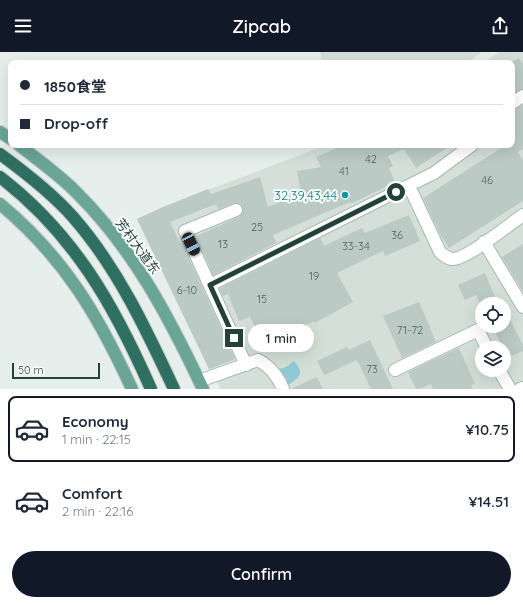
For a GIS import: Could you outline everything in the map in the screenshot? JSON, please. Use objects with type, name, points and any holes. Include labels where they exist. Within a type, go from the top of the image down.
[{"type":"highway","points":[[0,154],[29,175],[73,217],[104,258],[134,306],[174,389]]},
{"type":"highway","points":[[0,177],[23,195],[59,232],[96,282],[120,321],[151,389]]},
{"type":"main road","name":"芳村大道东","points":[[23,148],[75,190],[119,241],[136,264],[168,316],[201,385]]},
{"type":"main road","points":[[0,204],[41,242],[76,286],[107,336],[132,389]]},
{"type":"street","points":[[210,285],[434,173],[468,148]]},
{"type":"street","points":[[409,186],[440,252],[446,257],[454,259],[470,252],[522,217]]},
{"type":"street","points":[[236,210],[185,231],[246,365]]},
{"type":"street","points":[[484,242],[523,307]]},
{"type":"street","points":[[395,370],[478,330],[484,341]]},
{"type":"street","points":[[201,385],[258,360],[267,365],[279,378],[283,389]]},
{"type":"street","points":[[503,377],[510,389]]},
{"type":"shaded area","points":[[320,52],[482,52],[471,60],[322,60]]},
{"type":"shaded area","points":[[499,52],[523,52],[523,389],[221,389],[210,371],[137,219],[163,207],[318,148],[515,148],[515,60],[487,60]]},
{"type":"water","points":[[294,361],[299,369],[300,375],[296,380],[288,385],[285,382],[287,379],[279,372],[279,369],[286,367]]},
{"type":"building","points":[[519,58],[523,64],[523,89],[515,93],[515,60]]},
{"type":"building","points":[[523,105],[523,149],[518,152],[523,160],[523,201],[449,248],[440,234],[423,198],[501,148],[515,148],[515,109]]},
{"type":"building","points":[[337,148],[446,148],[416,168],[404,149],[388,156],[393,166],[389,168],[395,183],[350,204],[350,202],[273,235],[276,243],[213,275],[196,236],[239,217],[243,211],[241,204],[234,203],[218,209],[216,204],[170,222],[180,243],[182,243],[235,359],[209,369],[137,219],[208,189],[211,194],[260,177],[268,207],[301,193],[297,171],[321,167],[316,157]]},
{"type":"building","points":[[409,215],[420,241],[385,256],[383,251],[337,273],[353,302],[315,323],[314,321],[265,346],[250,317],[239,321],[228,294],[223,296],[219,289],[320,238],[324,246],[362,228],[365,233]]},
{"type":"building","points":[[523,244],[523,292],[502,257]]},
{"type":"building","points":[[485,273],[495,297],[477,297],[476,295],[465,300],[458,285]]},
{"type":"building","points":[[419,302],[436,342],[402,358],[383,316]]},
{"type":"building","points":[[511,322],[523,345],[523,351],[511,357],[511,341],[500,341],[496,333],[511,333]]},
{"type":"building","points":[[370,340],[393,389],[371,389],[357,360],[324,375],[317,361],[347,347],[349,350]]},
{"type":"building","points":[[459,348],[475,384],[471,385],[473,389],[433,389],[431,384],[420,389],[416,389],[408,372]]},
{"type":"building","points":[[317,377],[323,389],[291,389]]},
{"type":"place","name":"32,39,43,44","points":[[345,195]]},
{"type":"route","points":[[234,338],[210,285],[396,192]]}]
